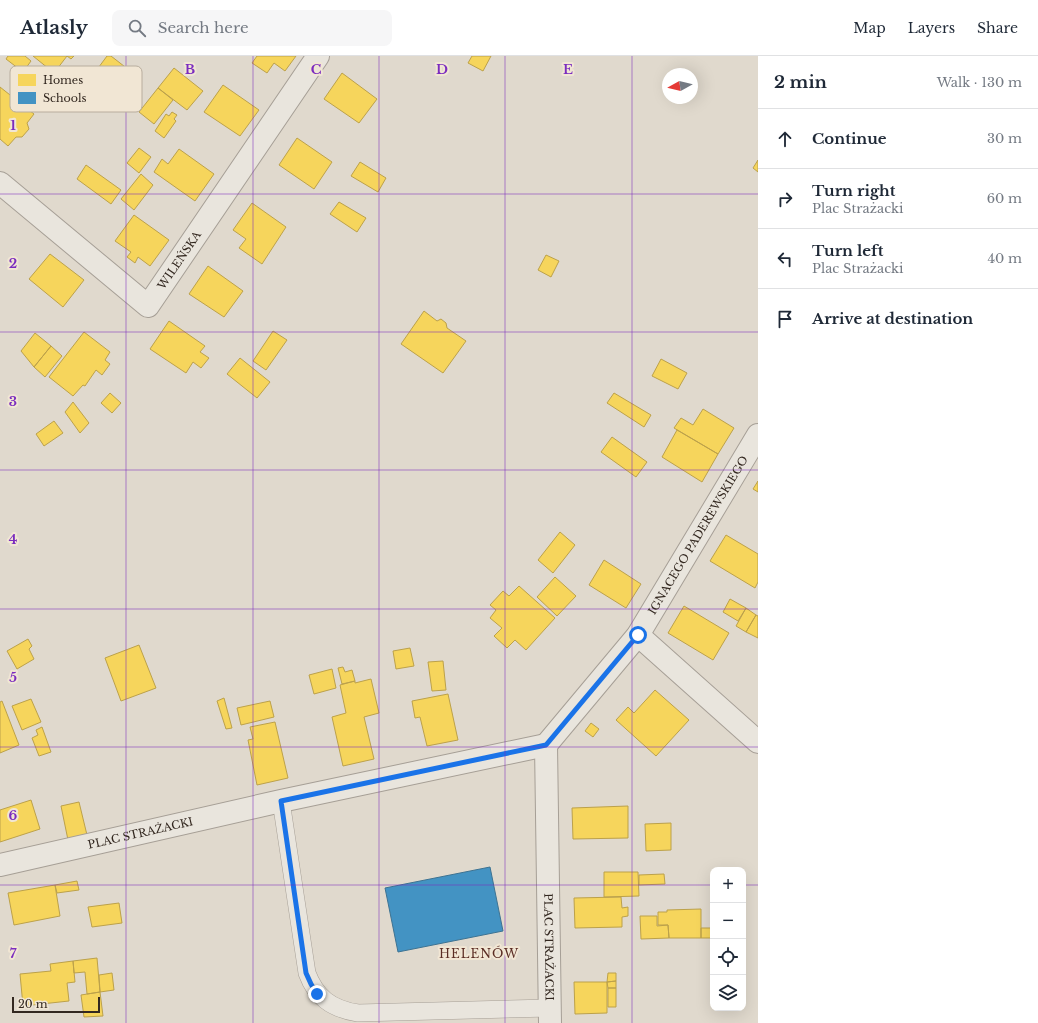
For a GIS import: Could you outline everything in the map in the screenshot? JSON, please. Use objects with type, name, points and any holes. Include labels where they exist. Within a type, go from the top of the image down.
[{"type":"street","name":"WILEŃSKA","points":[[0,183],[148,306],[318,56]]},
{"type":"street","name":"IGNACEGO PADEREWSKIEGO","points":[[546,745],[638,635],[758,435]]},
{"type":"street","points":[[638,635],[758,742]]},
{"type":"street","name":"PLAC STRAŻACKI","points":[[0,865],[281,801],[546,745],[550,1016]]},
{"type":"lane","name":"PLAC STRAŻACKI","points":[[281,801],[306,973],[311,984],[323,999],[340,1009],[358,1013],[550,1016]]},
{"type":"building: Homes","points":[[8,56],[25,56],[31,61],[27,66],[15,66],[6,59]]},
{"type":"building: Homes","points":[[33,56],[67,56],[59,66],[45,66]]},
{"type":"building: Homes","points":[[67,56],[74,56],[71,59]]},
{"type":"building: Homes","points":[[107,56],[111,56],[124,66],[100,66]]},
{"type":"building: Homes","points":[[257,56],[296,56],[285,71],[274,63],[267,73],[252,63]]},
{"type":"building: Homes","points":[[472,56],[491,56],[483,71],[468,63]]},
{"type":"building: Homes","points":[[174,68],[203,91],[187,110],[158,88]]},
{"type":"building: Homes","points":[[342,73],[377,99],[359,123],[324,99]]},
{"type":"building: Homes","points":[[223,85],[259,110],[240,136],[204,112]]},
{"type":"building: Homes","points":[[0,87],[10,95],[10,112],[31,112],[34,114],[27,123],[29,129],[22,137],[16,137],[8,146],[0,139]]},
{"type":"building: Homes","points":[[158,88],[173,100],[154,124],[139,112],[142,112],[142,108]]},
{"type":"building: Homes","points":[[172,112],[177,115],[174,119],[176,121],[164,138],[155,131],[166,114],[169,116]]},
{"type":"building: Homes","points":[[297,138],[332,162],[314,189],[279,165]]},
{"type":"building: Homes","points":[[139,148],[151,157],[139,173],[127,163]]},
{"type":"building: Homes","points":[[179,149],[214,174],[195,201],[154,172],[162,159],[168,164]]},
{"type":"building: Homes","points":[[758,160],[758,172],[753,168]]},
{"type":"building: Homes","points":[[360,162],[386,178],[378,192],[351,176]]},
{"type":"building: Homes","points":[[86,165],[121,190],[111,204],[77,179]]},
{"type":"building: Homes","points":[[141,174],[153,185],[134,210],[121,199]]},
{"type":"building: Homes","points":[[339,202],[366,218],[357,232],[330,214]]},
{"type":"building: Homes","points":[[252,203],[286,227],[262,264],[239,248],[246,239],[233,230]]},
{"type":"building: Homes","points":[[134,215],[169,240],[150,266],[138,257],[135,263],[127,257],[131,252],[115,241]]},
{"type":"building: Homes","points":[[50,254],[84,280],[63,307],[29,279]]},
{"type":"building: Homes","points":[[546,255],[559,261],[551,277],[538,270]]},
{"type":"building: Homes","points":[[208,266],[243,291],[224,317],[189,294]]},
{"type":"building: Homes","points":[[424,311],[437,321],[441,319],[446,323],[447,328],[466,341],[443,373],[401,344]]},
{"type":"building: Homes","points":[[169,321],[205,346],[200,352],[209,358],[201,368],[193,362],[186,373],[150,349]]},
{"type":"building: Homes","points":[[273,331],[287,340],[266,370],[253,361]]},
{"type":"building: Homes","points":[[84,332],[110,352],[105,360],[110,364],[102,375],[96,370],[85,386],[83,385],[73,396],[49,377]]},
{"type":"building: Homes","points":[[35,333],[51,346],[34,367],[21,351]]},
{"type":"building: Homes","points":[[51,346],[62,356],[45,377],[34,367]]},
{"type":"building: Homes","points":[[240,358],[270,382],[257,398],[227,374]]},
{"type":"building: Homes","points":[[661,359],[687,373],[678,389],[652,376]]},
{"type":"building: Homes","points":[[110,393],[121,403],[112,413],[101,403]]},
{"type":"building: Homes","points":[[614,393],[651,415],[644,427],[607,403]]},
{"type":"building: Homes","points":[[73,402],[89,423],[80,433],[65,412]]},
{"type":"building: Homes","points":[[703,409],[734,428],[718,454],[674,428],[681,418],[693,425]]},
{"type":"building: Homes","points":[[54,421],[63,433],[44,446],[36,434]]},
{"type":"building: Homes","points":[[677,430],[718,454],[702,482],[662,457]]},
{"type":"building: Homes","points":[[612,437],[647,462],[636,477],[601,452]]},
{"type":"building: Homes","points":[[758,481],[758,492],[753,489]]},
{"type":"building: Homes","points":[[560,532],[575,545],[553,573],[538,560]]},
{"type":"building: Homes","points":[[726,535],[758,554],[758,582],[755,588],[710,561]]},
{"type":"building: Homes","points":[[604,560],[641,584],[626,608],[589,585]]},
{"type":"building: Homes","points":[[555,577],[576,596],[557,616],[537,597]]},
{"type":"building: Homes","points":[[519,586],[555,618],[526,650],[515,640],[507,648],[494,636],[502,628],[490,618],[496,610],[490,605],[503,591],[509,596]]},
{"type":"building: Homes","points":[[730,599],[746,608],[738,621],[723,612]]},
{"type":"building: Homes","points":[[684,606],[729,633],[713,660],[668,633]]},
{"type":"building: Homes","points":[[746,608],[756,615],[746,632],[736,626]]},
{"type":"building: Homes","points":[[756,615],[758,616],[758,638],[746,632]]},
{"type":"building: Homes","points":[[28,639],[32,646],[29,649],[34,659],[17,669],[7,651]]},
{"type":"building: Homes","points":[[139,645],[156,688],[121,701],[105,658]]},
{"type":"building: Homes","points":[[410,648],[414,666],[396,669],[393,651]]},
{"type":"building: Homes","points":[[443,661],[446,690],[432,691],[428,662]]},
{"type":"building: Homes","points":[[343,667],[345,672],[352,670],[355,681],[342,684],[338,668]]},
{"type":"building: Homes","points":[[332,669],[336,688],[314,694],[309,675]]},
{"type":"building: Homes","points":[[371,679],[379,713],[364,717],[374,759],[343,766],[332,717],[346,713],[340,685]]},
{"type":"building: Homes","points":[[655,690],[689,720],[656,756],[616,720],[628,707],[634,713]]},
{"type":"building: Homes","points":[[448,694],[458,740],[427,746],[420,717],[415,718],[412,701]]},
{"type":"building: Homes","points":[[224,698],[232,728],[226,729],[217,701]]},
{"type":"building: Homes","points":[[31,699],[41,722],[22,730],[12,706]]},
{"type":"building: Homes","points":[[2,701],[19,745],[0,753],[0,702]]},
{"type":"building: Homes","points":[[270,701],[274,717],[241,725],[237,708]]},
{"type":"building: Homes","points":[[275,722],[288,778],[257,785],[248,740],[253,739],[250,727]]},
{"type":"building: Homes","points":[[591,723],[599,729],[593,737],[585,731]]},
{"type":"building: Homes","points":[[42,727],[51,752],[39,756],[32,738],[38,735],[36,730]]},
{"type":"building: Homes","points":[[31,800],[40,829],[0,842],[0,810]]},
{"type":"building: Homes","points":[[79,802],[87,835],[68,840],[61,806]]},
{"type":"building: Homes","points":[[628,806],[628,838],[573,839],[572,808]]},
{"type":"building: Homes","points":[[671,823],[671,850],[646,851],[645,824]]},
{"type":"building: Homes","points":[[604,872],[638,872],[639,896],[604,897]]},
{"type":"building: Homes","points":[[664,874],[665,884],[639,885],[639,875]]},
{"type":"building: Homes","points":[[77,881],[79,890],[57,893],[55,885]]},
{"type":"building: Homes","points":[[55,885],[60,916],[14,925],[8,893]]},
{"type":"building: Homes","points":[[621,897],[622,908],[628,907],[628,916],[622,917],[622,927],[575,928],[574,898]]},
{"type":"building: Homes","points":[[119,903],[122,923],[92,927],[88,907]]},
{"type":"building: Homes","points":[[701,909],[701,938],[669,938],[668,925],[658,925],[658,912],[667,912],[667,910]]},
{"type":"building: Homes","points":[[640,916],[657,916],[657,926],[668,925],[669,938],[641,939]]},
{"type":"building: Homes","points":[[701,928],[710,928],[710,938],[701,938]]},
{"type":"building: Homes","points":[[97,958],[100,992],[87,994],[85,972],[74,973],[73,961]]},
{"type":"building: Homes","points":[[73,961],[75,982],[67,983],[69,1001],[23,1006],[20,974],[51,971],[50,964]]},
{"type":"building: Homes","points":[[112,973],[114,990],[100,992],[99,975]]},
{"type":"building: Homes","points":[[608,973],[616,973],[616,981],[607,982]]},
{"type":"building: Homes","points":[[616,981],[616,988],[608,988],[607,982]]},
{"type":"building: Homes","points":[[574,982],[607,982],[607,1013],[575,1014]]},
{"type":"building: Homes","points":[[608,988],[616,988],[616,1007],[608,1007]]},
{"type":"building: Homes","points":[[100,992],[103,1016],[84,1017],[81,995]]},
{"type":"building: Schools","points":[[490,867],[503,931],[398,952],[385,888]]},
{"type":"district","name":"HELENÓW","points":[[479,954]]},
{"type":"route","points":[[317,994],[306,973],[281,801],[546,745],[638,635]]}]
